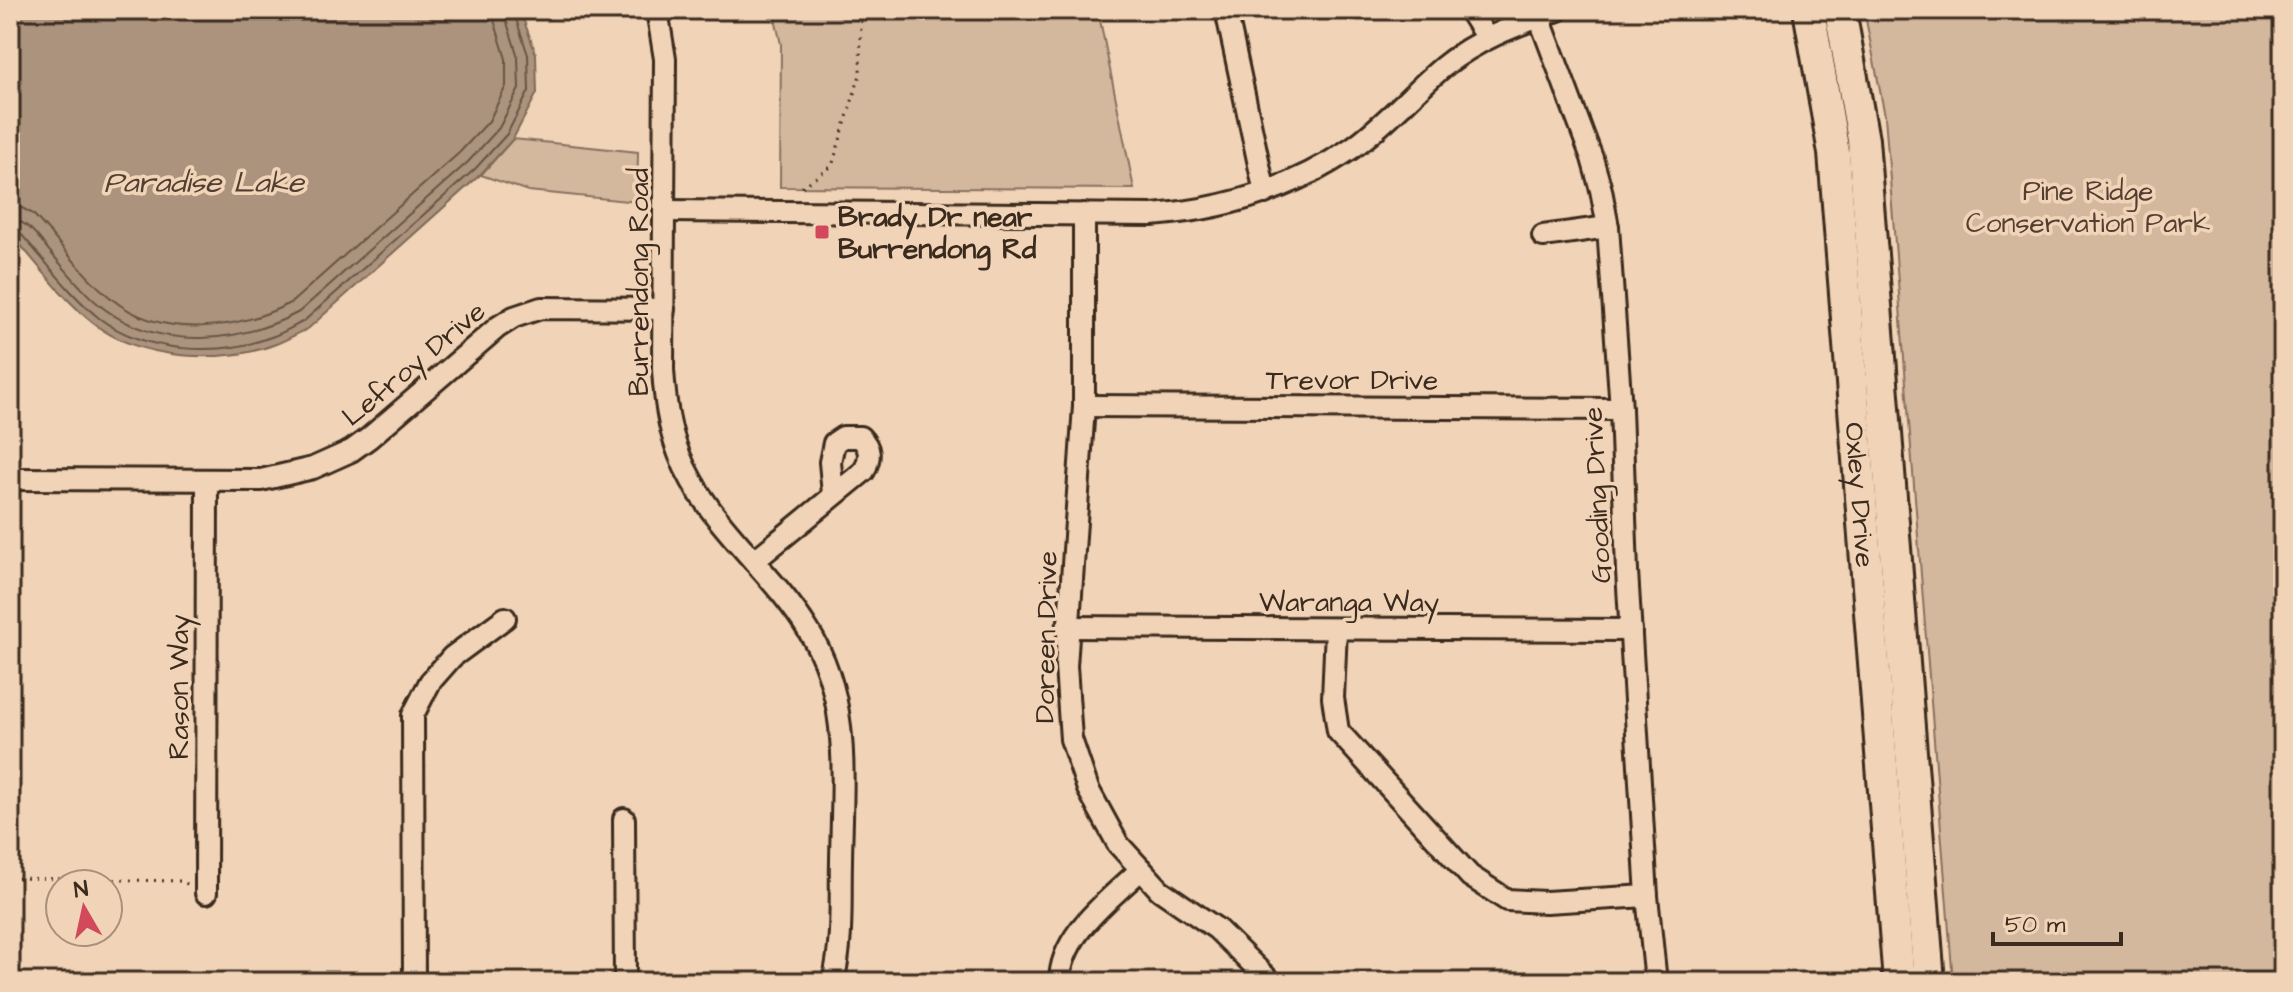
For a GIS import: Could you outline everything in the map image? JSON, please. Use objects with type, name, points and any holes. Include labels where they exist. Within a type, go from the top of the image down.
[{"type":"main road","name":"Oxley Drive","points":[[1809,10],[1829,113],[1840,217],[1899,982]]},
{"type":"main road","name":"Oxley Drive","points":[[1843,22],[1861,128],[1868,196],[1929,982]]},
{"type":"main road","points":[[1840,217],[1846,193],[1847,168],[1841,108],[1828,40],[1832,30],[1841,30],[1843,22]]},
{"type":"street","name":"Burrendong Road","points":[[657,10],[665,59],[666,407],[679,454],[702,496],[793,607],[828,669],[839,713],[842,751],[840,932],[833,982]]},
{"type":"street","points":[[1226,10],[1265,193]]},
{"type":"street","points":[[1469,10],[1487,38]]},
{"type":"street","points":[[666,211],[1183,213],[1225,205],[1265,193],[1320,167],[1375,131],[1444,66],[1487,38],[1548,14]]},
{"type":"street","name":"Gooding Drive","points":[[1548,14],[1592,158],[1608,227],[1647,896],[1656,982]]},
{"type":"street","name":"Doreen Drive","points":[[1084,214],[1084,406],[1066,666],[1071,739],[1088,789],[1118,844],[1160,890],[1217,929],[1271,982]]},
{"type":"street","points":[[1543,236],[1608,227]]},
{"type":"street","name":"Lefroy Drive","points":[[10,479],[207,480],[278,477],[313,468],[351,451],[369,438],[498,327],[527,312],[555,308],[664,309]]},
{"type":"street","name":"Trevor Drive","points":[[1084,406],[1621,409]]},
{"type":"street","name":"Rason Way","points":[[206,893],[207,480]]},
{"type":"street","points":[[754,561],[833,494]]},
{"type":"street","points":[[414,982],[413,715],[430,682],[452,657],[505,618]]},
{"type":"street","name":"Waranga Way","points":[[1067,627],[1631,630]]},
{"type":"street","points":[[1336,629],[1333,698],[1338,731],[1470,876],[1507,900],[1546,902],[1647,896]]},
{"type":"street","points":[[624,819],[625,982]]},
{"type":"street","points":[[1060,982],[1060,971],[1076,934],[1141,869]]},
{"type":"path","points":[[802,187],[832,166],[860,75],[861,10]]},
{"type":"path","points":[[10,878],[181,881],[206,893]]},
{"type":"green space","points":[[773,10],[1098,10],[1134,189],[780,187],[781,44]]},
{"type":"green space","name":"Pine Ridge Conservation Park","points":[[1864,10],[2283,10],[2283,982],[1953,982],[1885,116]]},
{"type":"green space","points":[[513,139],[638,152],[637,202],[528,191],[481,175]]},
{"type":"water","name":"Paradise Lake","points":[[10,10],[520,10],[536,54],[537,93],[513,139],[480,175],[309,328],[255,351],[232,355],[182,355],[134,345],[93,323],[60,291],[10,233]]},
{"type":"place","name":"Brady Dr near Burrendong Rd","points":[[822,232]]}]
